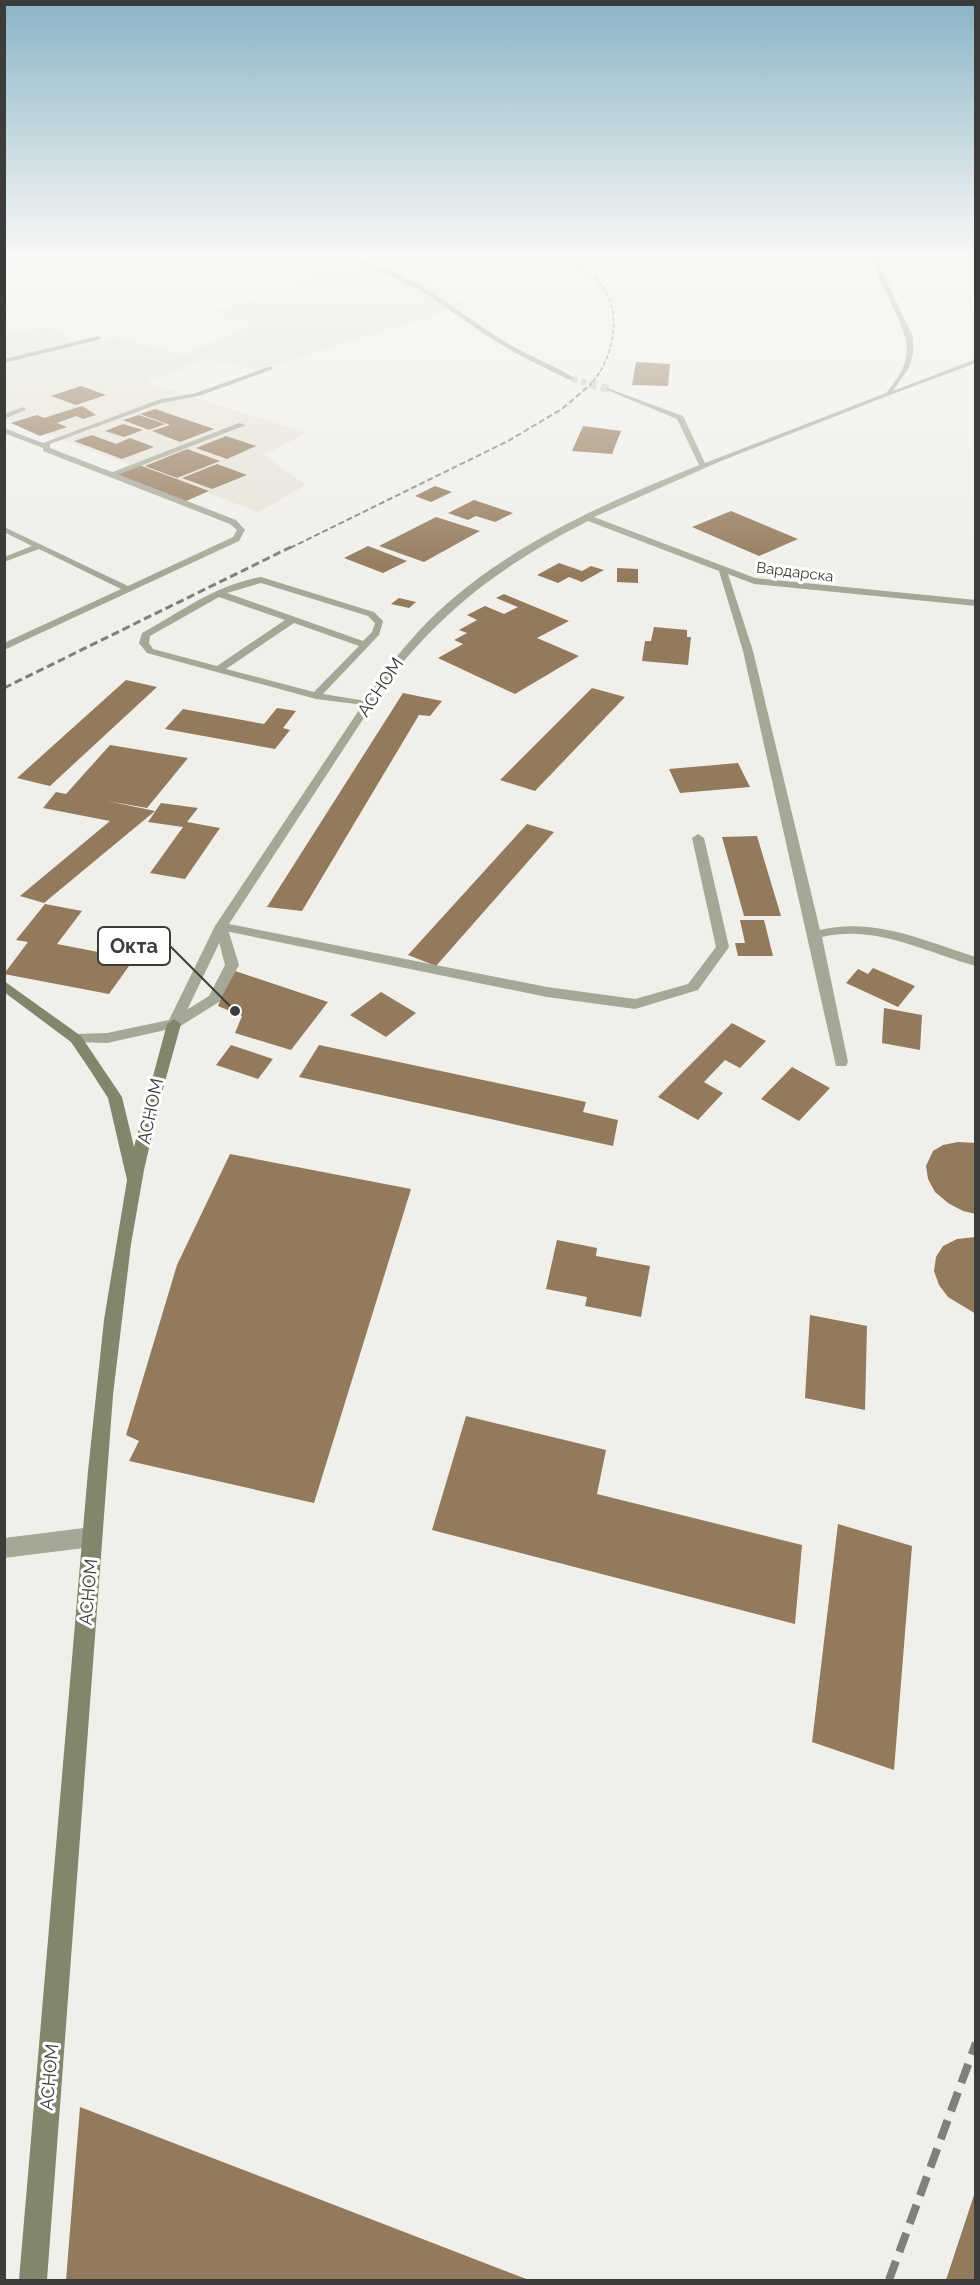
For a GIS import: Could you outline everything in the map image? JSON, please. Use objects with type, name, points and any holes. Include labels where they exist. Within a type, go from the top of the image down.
[{"type":"main road","points":[[4,985],[76,1038],[115,1097],[135,1182]]},
{"type":"main road","name":"АСНОМ","points":[[33,2280],[92,1537],[118,1281],[156,1081],[174,1024]]},
{"type":"street","points":[[540,363],[572,379]]},
{"type":"street","points":[[888,394],[906,374],[908,363]]},
{"type":"street","name":"АСНОМ","points":[[174,1024],[222,926],[368,704],[407,647],[457,598],[552,534],[586,517],[703,466],[971,363]]},
{"type":"street","points":[[45,446],[160,401],[197,395],[272,368]]},
{"type":"street","points":[[609,389],[680,418],[703,466]]},
{"type":"street","points":[[4,417],[24,409]]},
{"type":"street","points":[[109,475],[242,425]]},
{"type":"street","points":[[4,430],[109,475],[233,522],[241,530],[236,539],[4,647]]},
{"type":"street","name":"Вардарска","points":[[586,517],[754,581],[780,586],[975,603]]},
{"type":"street","points":[[4,529],[129,590]]},
{"type":"street","points":[[4,561],[40,546]]},
{"type":"street","points":[[723,571],[748,651],[815,935],[841,1062]]},
{"type":"street","points":[[316,696],[366,645],[380,623],[371,614],[261,580],[245,583],[220,594],[145,635],[144,643],[150,651],[316,696],[368,704]]},
{"type":"street","points":[[220,594],[366,645]]},
{"type":"street","points":[[219,669],[293,619]]},
{"type":"street","points":[[76,1038],[115,1037],[174,1024],[214,999],[232,965],[222,926],[547,992],[634,1004],[693,987],[723,947],[698,838]]},
{"type":"street","points":[[815,935],[830,930],[855,928],[902,938],[975,963]]},
{"type":"street","points":[[4,1548],[92,1537]]},
{"type":"shaded area","points":[[4,363],[197,363],[147,382],[306,433],[264,455],[306,485],[259,512],[5,419]]},
{"type":"shaded area","points":[[223,363],[281,363],[257,370]]},
{"type":"building","points":[[636,363],[670,364],[668,386],[632,385]]},
{"type":"building","points":[[81,386],[106,395],[76,405],[51,396]]},
{"type":"building","points":[[82,406],[96,415],[83,419],[76,416],[57,423],[67,427],[40,436],[11,423],[37,415],[44,418]]},
{"type":"building","points":[[155,409],[214,429],[180,442],[152,431],[170,425],[140,414]]},
{"type":"building","points":[[139,415],[165,424],[149,430],[123,420]]},
{"type":"building","points":[[123,424],[143,430],[124,437],[105,431]]},
{"type":"building","points":[[583,426],[621,431],[612,454],[572,451]]},
{"type":"building","points":[[92,435],[116,444],[130,438],[154,447],[122,459],[74,441]]},
{"type":"building","points":[[226,436],[256,446],[227,459],[196,448]]},
{"type":"building","points":[[187,449],[220,461],[177,478],[145,466]]},
{"type":"building","points":[[217,464],[247,475],[212,489],[182,478]]},
{"type":"building","points":[[139,465],[209,491],[184,502],[114,475]]},
{"type":"building","points":[[435,486],[452,492],[431,502],[415,496]]},
{"type":"building","points":[[474,500],[513,513],[495,522],[476,516],[468,520],[448,513]]},
{"type":"building","points":[[731,511],[798,539],[759,556],[692,527]]},
{"type":"building","points":[[436,517],[480,531],[424,562],[379,546]]},
{"type":"building","points":[[368,546],[407,561],[383,573],[344,558]]},
{"type":"building","points":[[559,563],[582,571],[591,566],[604,570],[582,582],[569,577],[558,583],[537,575]]},
{"type":"building","points":[[617,568],[638,569],[638,583],[617,582]]},
{"type":"building","points":[[504,594],[569,621],[537,638],[579,656],[515,694],[438,658],[463,644],[454,640],[467,633],[459,630],[477,620],[467,615],[485,606],[504,614],[518,607],[496,598]]},
{"type":"building","points":[[399,598],[416,602],[409,608],[391,604]]},
{"type":"building","points":[[654,627],[687,630],[687,637],[691,637],[688,665],[642,661],[645,641],[651,641]]},
{"type":"building","points":[[126,680],[157,687],[50,786],[17,778]]},
{"type":"building","points":[[592,688],[625,697],[535,791],[500,780]]},
{"type":"building","points":[[403,693],[442,701],[430,716],[419,715],[302,911],[267,907]]},
{"type":"building","points":[[277,708],[296,711],[283,728],[290,730],[275,749],[165,729],[183,709],[264,724]]},
{"type":"building","points":[[110,745],[188,758],[147,808],[107,801],[155,811],[44,903],[20,896],[110,821],[43,808],[56,792],[66,794]]},
{"type":"building","points":[[738,763],[750,787],[680,793],[669,769]]},
{"type":"building","points":[[161,803],[198,808],[187,822],[220,828],[185,879],[150,873],[183,827],[148,822]]},
{"type":"building","points":[[527,824],[554,832],[436,966],[408,955]]},
{"type":"building","points":[[757,836],[781,916],[744,916],[722,837]]},
{"type":"building","points":[[45,904],[82,911],[57,944],[134,959],[109,994],[4,974],[28,942],[16,940]]},
{"type":"building","points":[[740,920],[764,920],[773,956],[738,956],[735,943],[745,943]]},
{"type":"building","points":[[873,968],[915,986],[898,1007],[846,983],[858,969],[868,974]]},
{"type":"building","points":[[232,970],[328,1002],[291,1050],[235,1033],[242,1016],[218,1006]]},
{"type":"building","points":[[381,992],[416,1013],[386,1037],[350,1015]]},
{"type":"building","points":[[884,1008],[922,1015],[920,1050],[882,1043]]},
{"type":"building","points":[[732,1023],[766,1041],[740,1068],[725,1060],[704,1082],[723,1093],[698,1120],[658,1097]]},
{"type":"building","points":[[231,1045],[273,1059],[258,1079],[216,1065]]},
{"type":"building","points":[[319,1045],[586,1102],[583,1112],[618,1120],[613,1146],[299,1077]]},
{"type":"building","points":[[792,1067],[830,1088],[799,1121],[761,1099]]},
{"type":"building","points":[[958,1142],[976,1143],[976,1214],[963,1211],[948,1203],[935,1192],[928,1179],[926,1166],[933,1151],[943,1145]]},
{"type":"building","points":[[230,1154],[411,1189],[314,1503],[129,1461],[139,1441],[126,1435],[177,1265]]},
{"type":"building","points":[[976,1237],[976,1314],[948,1297],[939,1285],[934,1271],[936,1257],[943,1246],[957,1239]]},
{"type":"building","points":[[557,1240],[597,1248],[596,1256],[650,1266],[641,1317],[585,1306],[587,1297],[546,1289]]},
{"type":"building","points":[[810,1315],[867,1326],[865,1410],[805,1398]]},
{"type":"building","points":[[466,1416],[606,1450],[597,1494],[802,1545],[795,1624],[432,1530]]},
{"type":"building","points":[[838,1524],[912,1546],[894,1770],[812,1742]]},
{"type":"building","points":[[80,2107],[529,2280],[66,2280]]},
{"type":"building","points":[[975,2192],[976,2280],[946,2280]]},
{"type":"tunnel","points":[[572,379],[595,385]]},
{"type":"tunnel","points":[[589,384],[609,389]]},
{"type":"railway","points":[[590,385],[605,363]]},
{"type":"railway","points":[[290,548],[508,441],[562,409],[590,385]]},
{"type":"railway","points":[[4,688],[293,546]]},
{"type":"railway","points":[[889,2280],[976,2043]]},
{"type":"place","name":"Окта","points":[[235,1011]]}]
